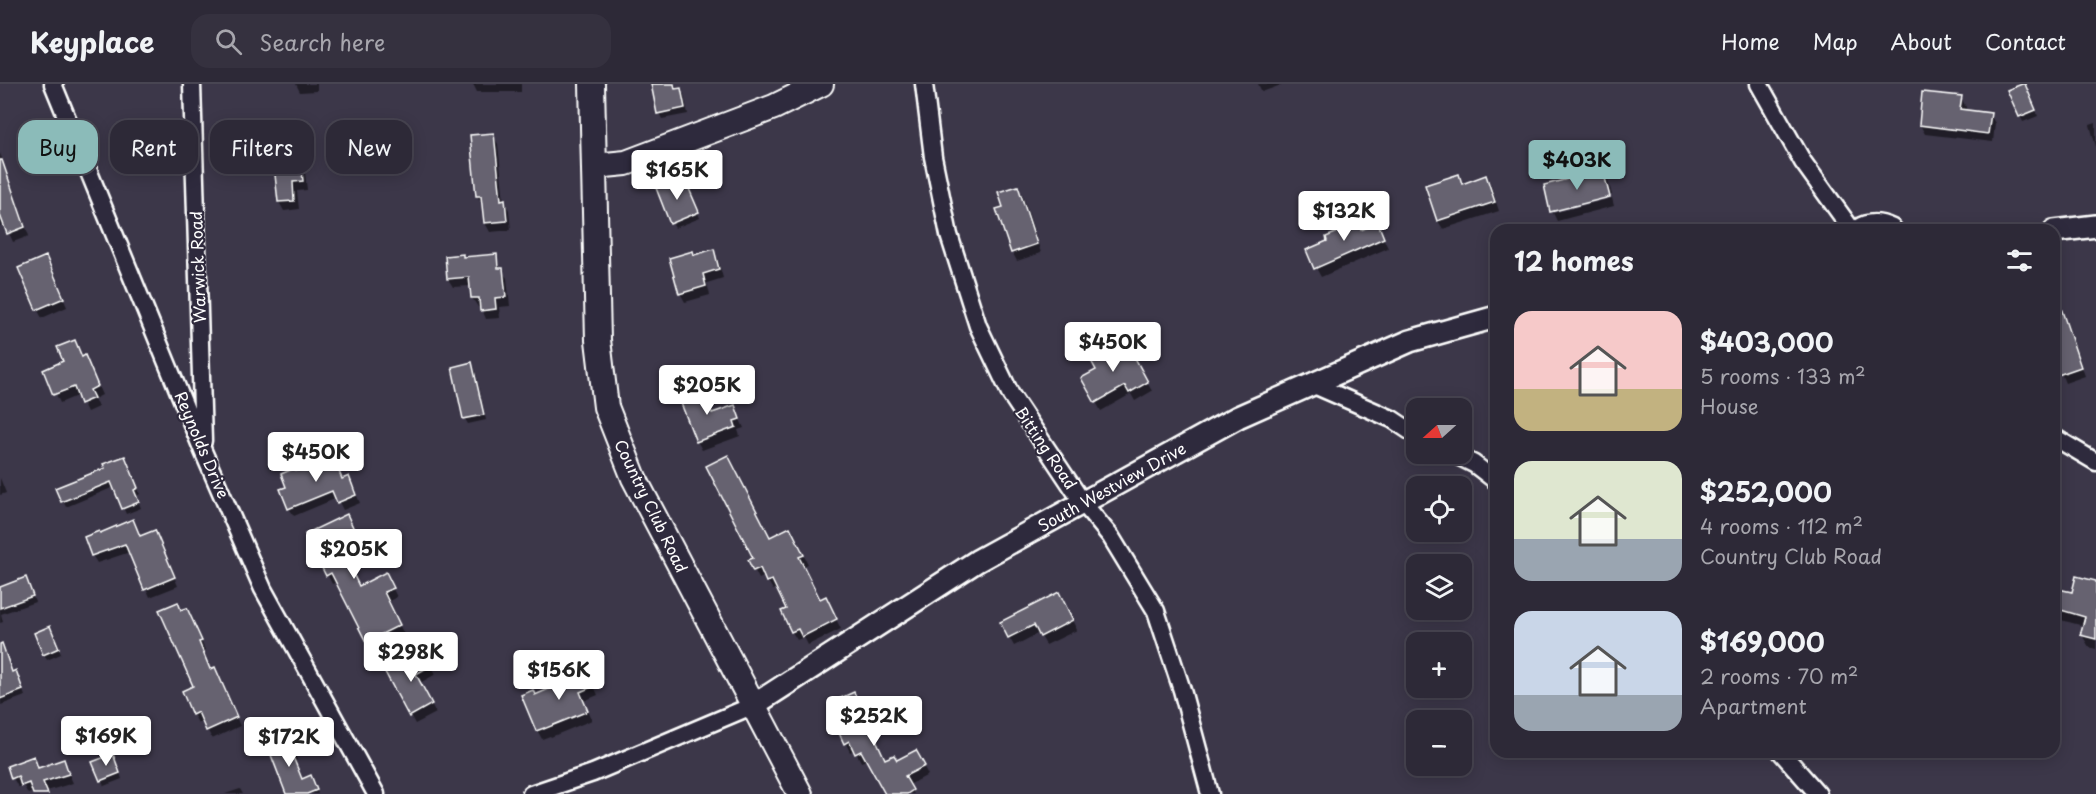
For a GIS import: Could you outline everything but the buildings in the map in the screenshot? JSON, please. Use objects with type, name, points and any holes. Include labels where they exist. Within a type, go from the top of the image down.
[{"type":"main road","name":"Country Club Road","points":[[592,84],[598,340],[606,407],[634,478],[800,794]]},
{"type":"main road","points":[[595,166],[626,163],[774,107],[821,84]]},
{"type":"street","name":"Reynolds Drive","points":[[53,84],[203,451],[263,589],[376,794]]},
{"type":"street","name":"Warwick Road","points":[[192,84],[203,451]]},
{"type":"street","name":"Bitting Road","points":[[924,84],[933,157],[949,235],[978,326],[1011,395],[1083,503],[1111,537],[1156,612],[1182,690],[1210,794]]},
{"type":"street","points":[[1759,84],[1803,162],[1848,224]]},
{"type":"street","points":[[2060,230],[2096,225]]},
{"type":"street","name":"South Westview Drive","points":[[754,705],[977,561],[1238,417],[1410,341],[1490,319]]},
{"type":"street","points":[[1314,385],[1392,419],[1406,428]]},
{"type":"street","points":[[2060,441],[2096,462]]},
{"type":"street","points":[[1472,463],[1490,476]]},
{"type":"street","points":[[531,794],[593,773],[754,705]]},
{"type":"street","points":[[1786,758],[1818,794]]}]
